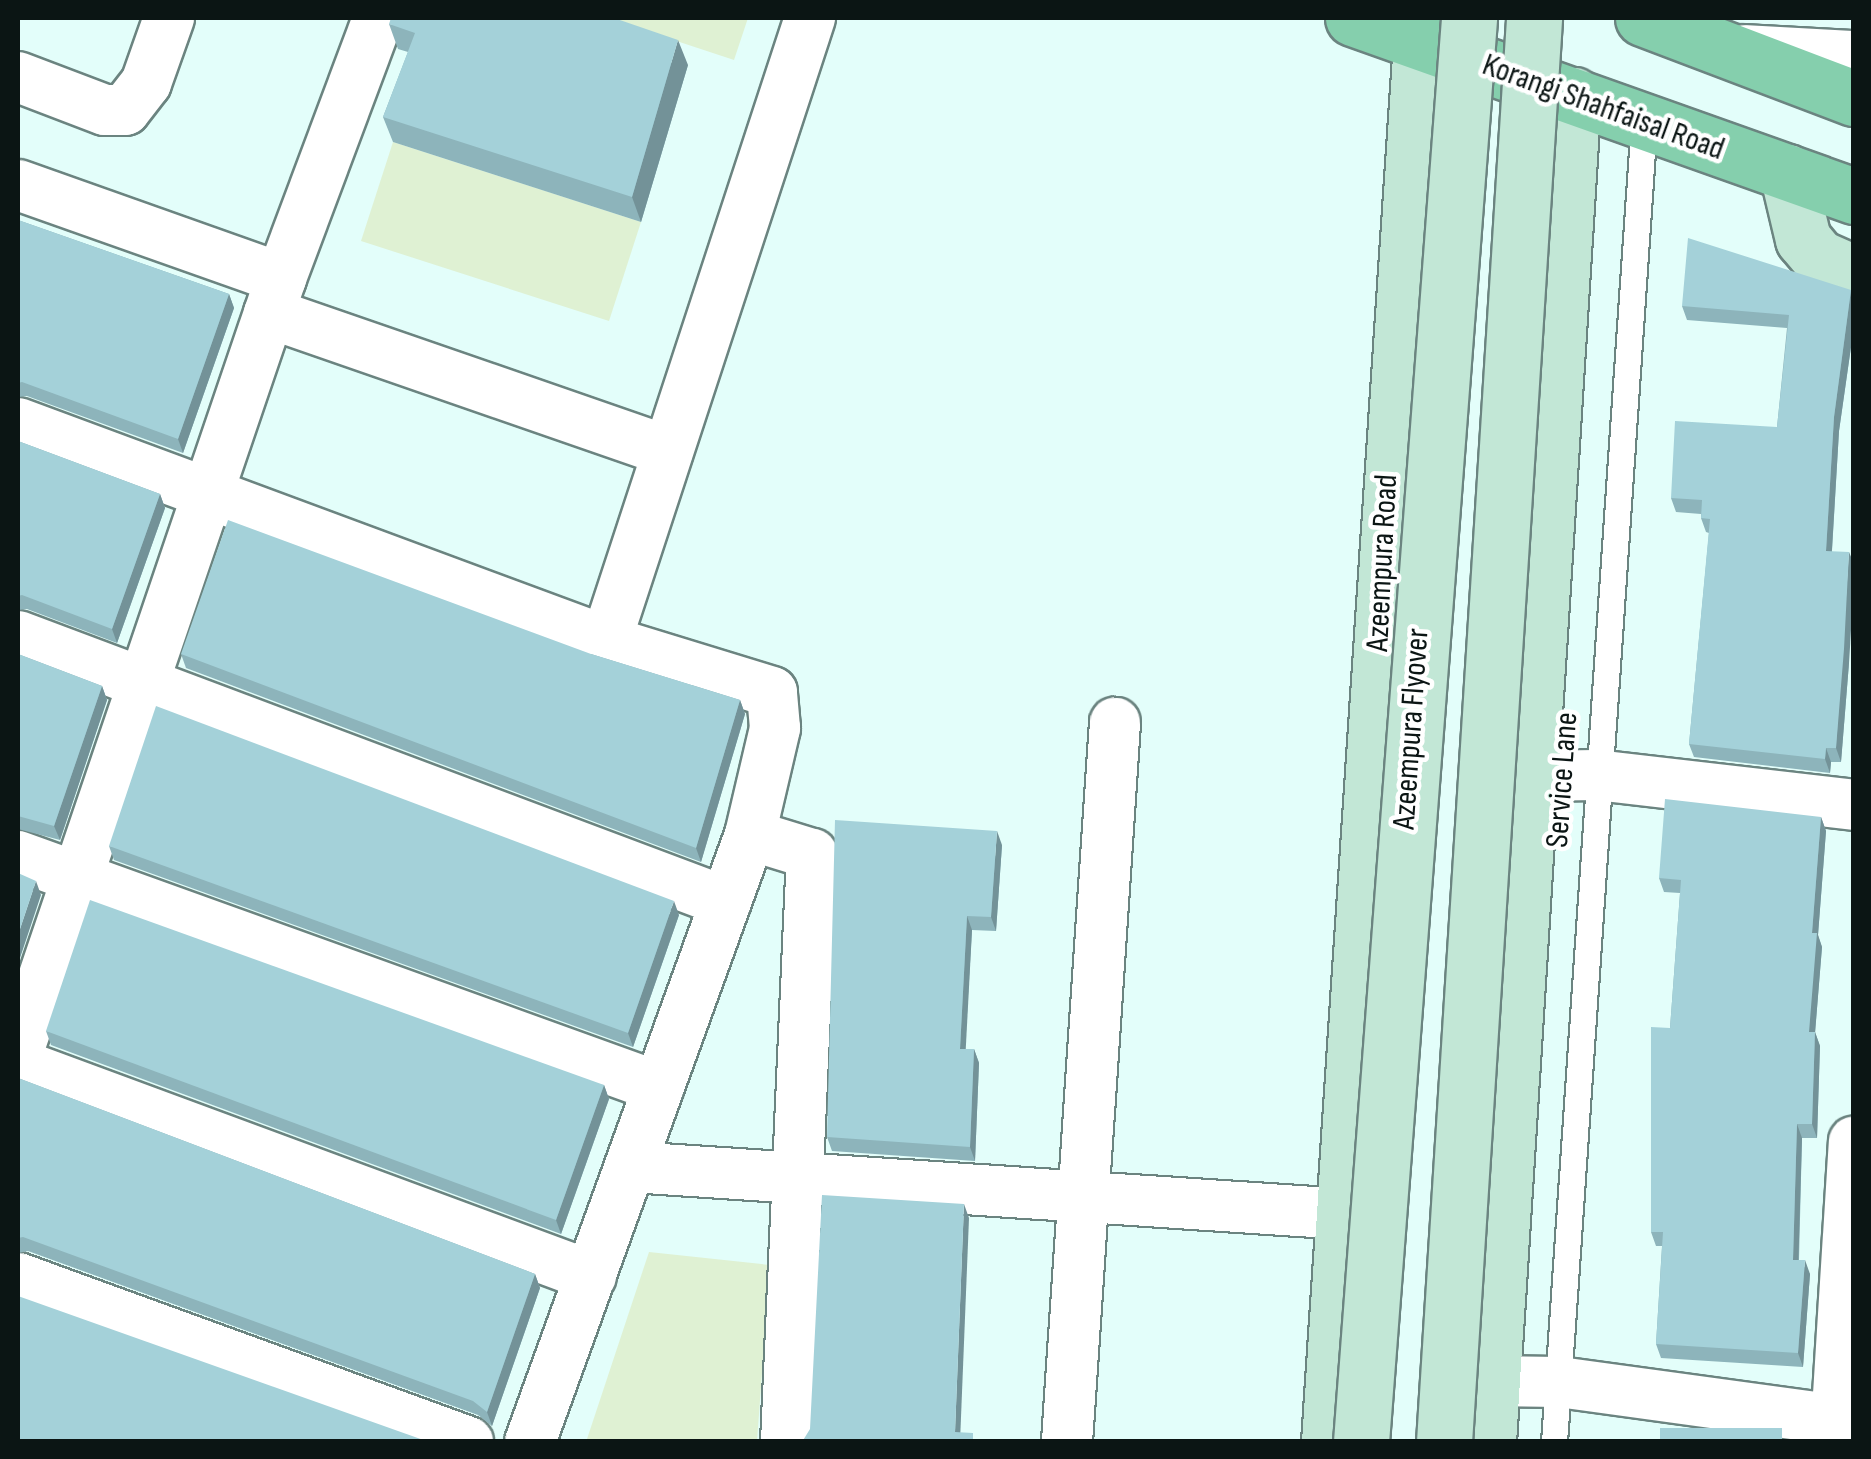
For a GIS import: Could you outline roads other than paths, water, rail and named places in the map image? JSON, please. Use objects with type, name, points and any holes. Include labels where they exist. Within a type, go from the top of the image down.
[{"type":"main road","name":"Korangi Shahfaisal Road","points":[[1353,18],[1854,196]]},
{"type":"main road","name":"Azeempura Flyover","points":[[1360,1442],[1470,18]]},
{"type":"main road","points":[[1444,1442],[1534,18]]},
{"type":"main road","points":[[1643,18],[1854,98]]},
{"type":"main road","name":"Azeempura Road","points":[[1329,1442],[1408,163],[1421,44]]},
{"type":"main road","points":[[1488,1442],[1573,95]]},
{"type":"main road","points":[[1408,163],[1569,160]]},
{"type":"main road","points":[[1788,172],[1803,238],[1818,257],[1854,274]]},
{"type":"street","points":[[18,77],[105,110],[125,110],[142,93],[169,18]]},
{"type":"street","points":[[18,1052],[275,296],[378,18]]},
{"type":"street","points":[[606,641],[810,18]]},
{"type":"street","points":[[1730,50],[1854,56]]},
{"type":"street","points":[[18,185],[275,296],[668,450]]},
{"type":"street","points":[[18,423],[606,641],[772,692],[775,728],[750,835],[530,1442]]},
{"type":"street","points":[[18,636],[726,902]]},
{"type":"street","points":[[1068,1442],[1116,723]]},
{"type":"street","points":[[1533,776],[1596,775],[1854,805]]},
{"type":"street","points":[[750,835],[812,854],[786,1442]]},
{"type":"street","points":[[18,856],[660,1087]]},
{"type":"street","points":[[18,1064],[591,1276]]},
{"type":"street","points":[[1491,1381],[1558,1382],[1836,1431],[1850,1297],[1854,1142]]},
{"type":"street","points":[[631,1167],[800,1182],[1344,1214]]},
{"type":"street","points":[[18,1278],[468,1442]]},
{"type":"lane","name":"Service Lane","points":[[1554,1442],[1596,775],[1644,122]]}]
